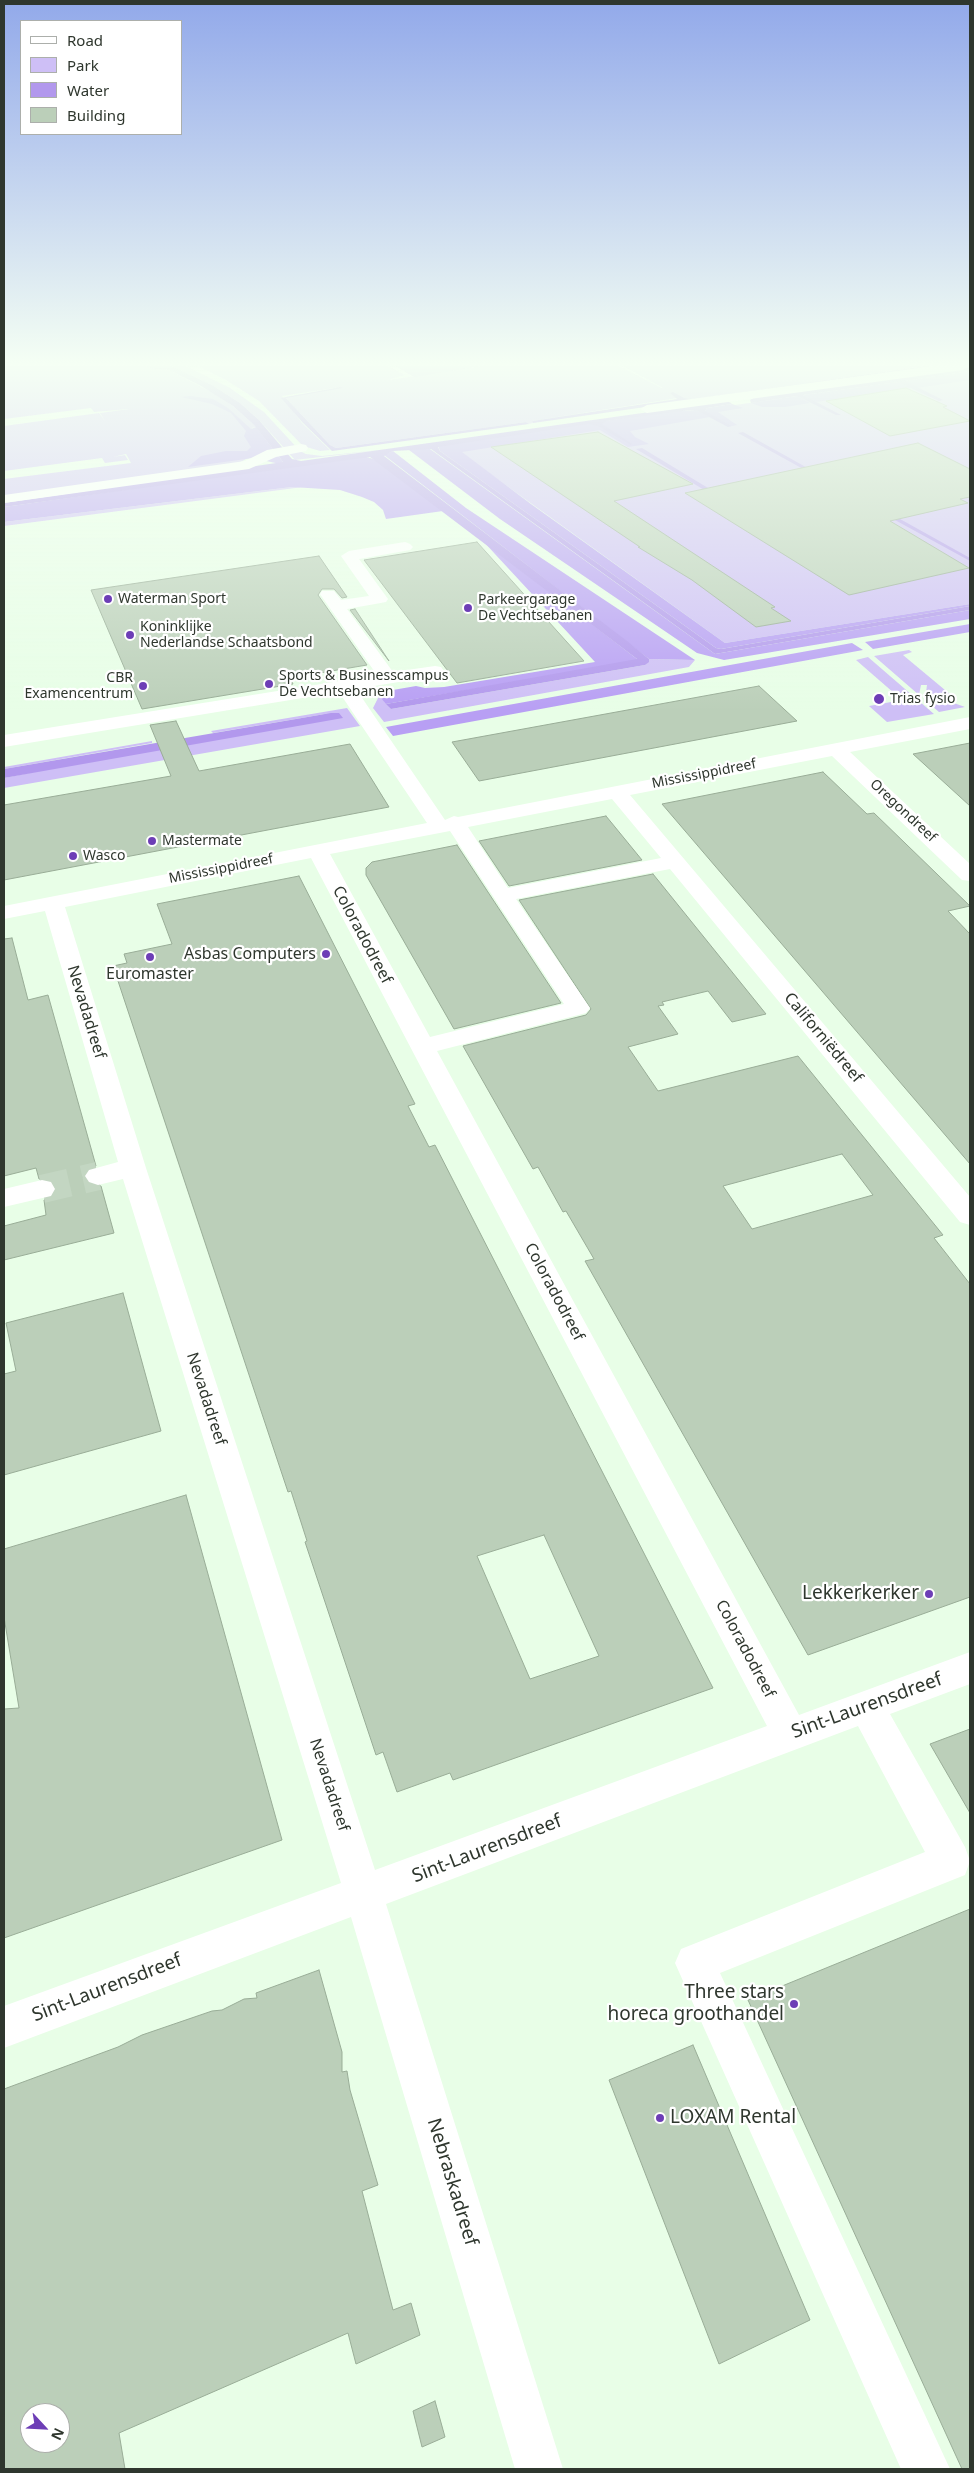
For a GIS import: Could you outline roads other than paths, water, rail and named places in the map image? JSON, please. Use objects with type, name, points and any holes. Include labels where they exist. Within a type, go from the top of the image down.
[{"type":"street","points":[[4,499],[131,481]]},
{"type":"street","points":[[389,679],[332,600],[380,599],[349,556],[405,547]]},
{"type":"street","points":[[4,755],[348,692],[389,679],[435,671]]},
{"type":"street","points":[[4,742],[348,692]]},
{"type":"street","points":[[348,692],[446,824],[503,895],[578,1008],[422,1046]]},
{"type":"street","name":"Mississippidreef","points":[[4,912],[970,722]]},
{"type":"street","name":"Oregondreef","points":[[835,748],[970,875]]},
{"type":"street","name":"Californiëdreef","points":[[617,792],[970,1215]]},
{"type":"street","name":"Coloradodreef","points":[[316,850],[791,1735]]},
{"type":"street","points":[[503,895],[676,862]]},
{"type":"street","name":"Nevadadreef","points":[[53,902],[133,1168],[364,1895]]},
{"type":"street","points":[[98,1176],[133,1168]]},
{"type":"street","points":[[4,1198],[42,1189]]},
{"type":"street","name":"Sint-Laurensdreef","points":[[4,2027],[184,1959],[364,1895],[970,1668]]},
{"type":"street","points":[[866,1706],[951,1860],[695,1962],[926,2469]]},
{"type":"street","name":"Nebraskadreef","points":[[364,1895],[539,2469]]},
{"type":"water","points":[[151,481],[191,481],[4,507],[4,503]]},
{"type":"water","points":[[402,481],[417,481],[627,641],[649,659],[649,662],[645,665],[391,709],[386,704],[637,659]]},
{"type":"water","points":[[476,481],[483,481],[716,648],[721,649],[970,606],[970,610],[715,654]]},
{"type":"water","points":[[690,481],[697,481],[746,511],[741,512]]},
{"type":"water","points":[[826,481],[832,481],[847,490],[843,491]]},
{"type":"water","points":[[857,495],[970,558],[970,561],[851,496]]},
{"type":"water","points":[[339,713],[343,718],[4,778],[4,769]]},
{"type":"tunnel","points":[[42,1189],[98,1176]]},
{"type":"place","name":"Waterman Sport","points":[[108,599]]},
{"type":"place","name":"Parkeergarage De Vechtsebanen","points":[[468,608]]},
{"type":"place","name":"Koninklijke Nederlandse Schaatsbond","points":[[130,635]]},
{"type":"place","name":"Sports & Businesscampus De Vechtsebanen","points":[[269,684]]},
{"type":"place","name":"CBR Examencentrum","points":[[143,686]]},
{"type":"place","name":"Trias fysio","points":[[879,699]]},
{"type":"place","name":"Mastermate","points":[[152,841]]},
{"type":"place","name":"Wasco","points":[[73,856]]},
{"type":"place","name":"Asbas Computers","points":[[326,954]]},
{"type":"place","name":"Euromaster","points":[[150,957]]},
{"type":"place","name":"Lekkerkerker","points":[[929,1594]]},
{"type":"place","name":"Three stars horeca groothandel","points":[[794,2004]]},
{"type":"place","name":"LOXAM Rental","points":[[660,2118]]}]
